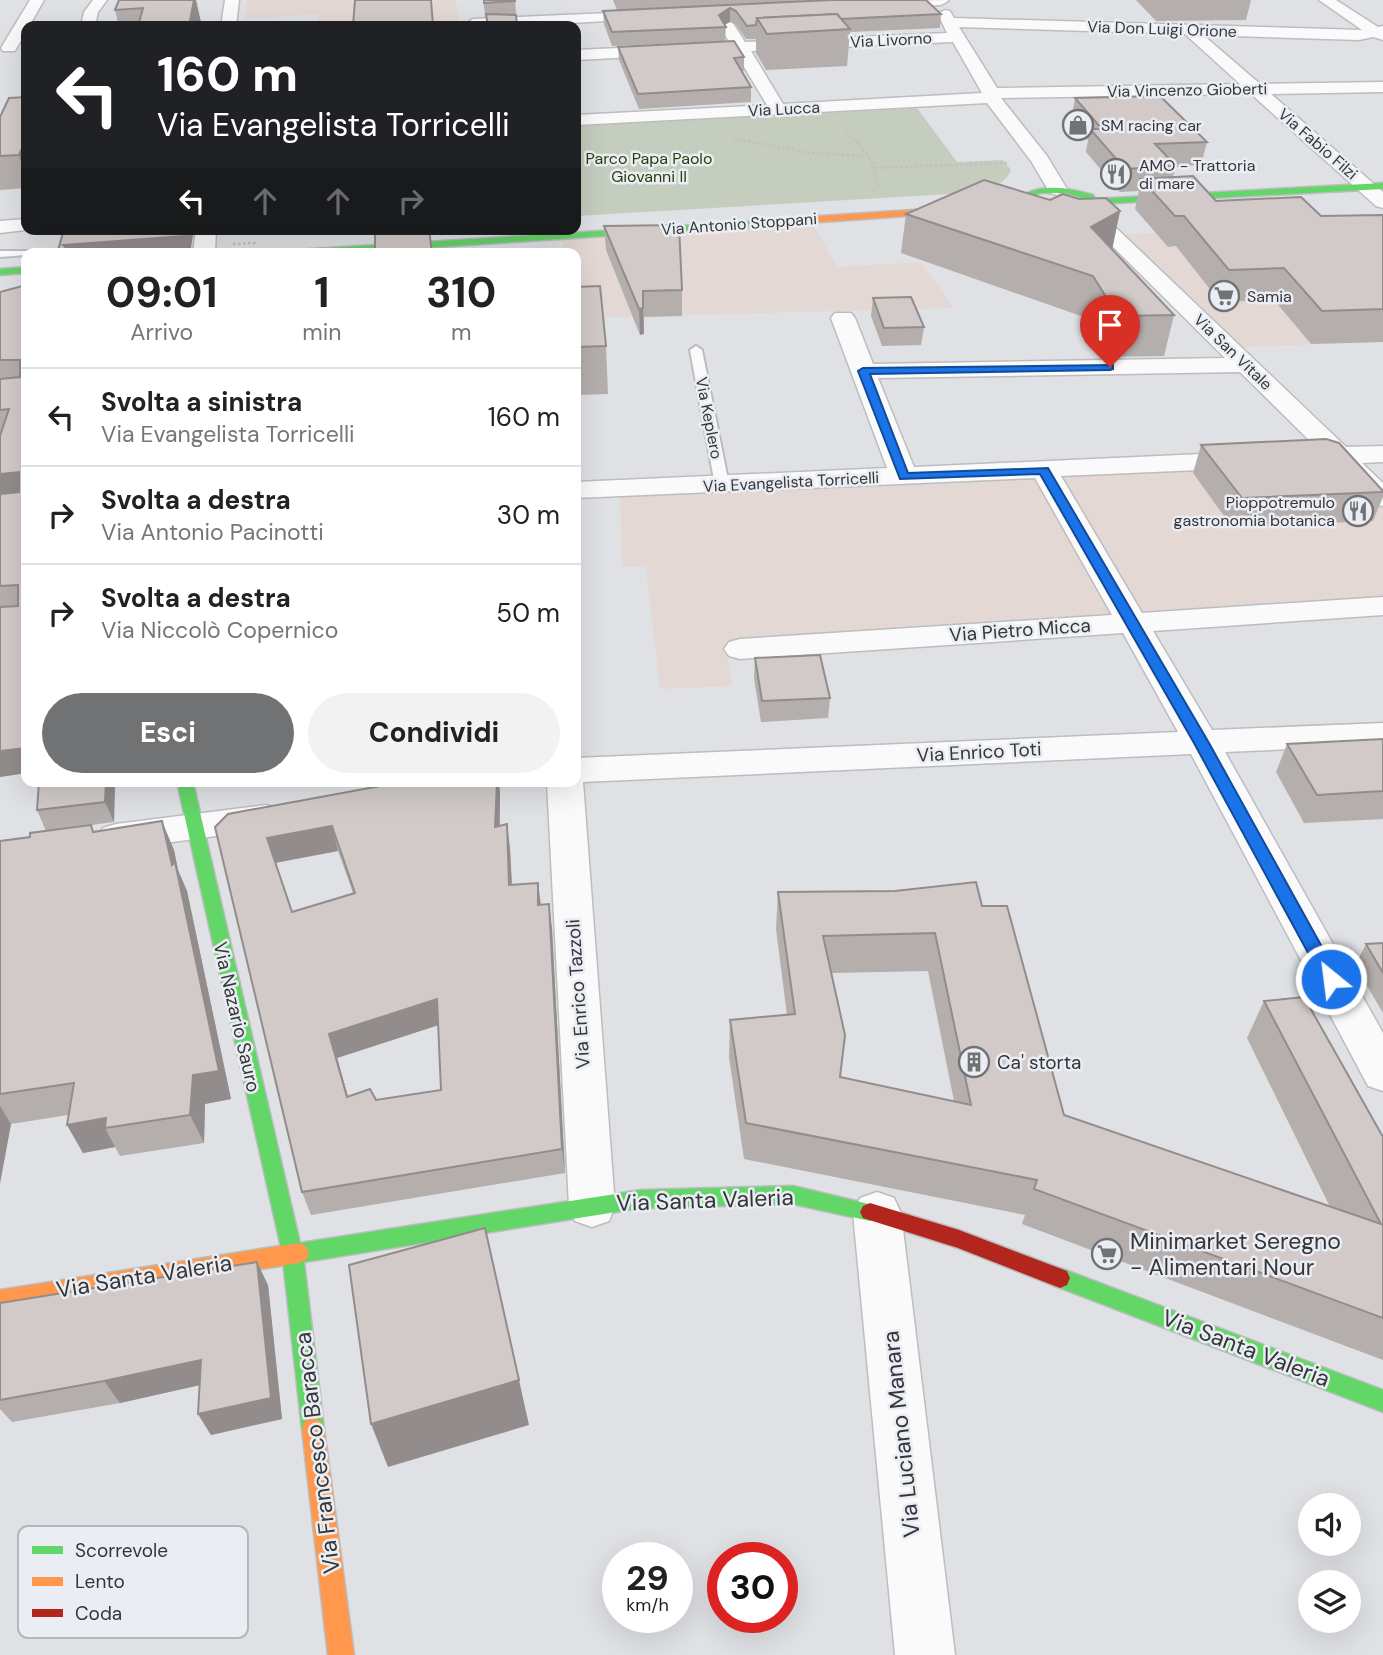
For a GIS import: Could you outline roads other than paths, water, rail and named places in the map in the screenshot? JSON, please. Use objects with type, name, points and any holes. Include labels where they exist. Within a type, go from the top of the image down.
[{"type":"street","points":[[23,21],[37,0]]},
{"type":"street","points":[[89,21],[100,0]]},
{"type":"street","points":[[230,21],[232,0]]},
{"type":"street","points":[[1326,0],[1380,34]]},
{"type":"street","points":[[862,5],[941,1],[951,30],[992,96],[1040,160],[1057,189]]},
{"type":"street","points":[[716,9],[778,109]]},
{"type":"street","points":[[1130,10],[1149,29]]},
{"type":"street","points":[[473,21],[663,15]]},
{"type":"street","points":[[4,48],[21,23]]},
{"type":"street","name":"Via Don Luigi Orione","points":[[951,30],[1149,29],[1193,23],[1213,31],[1380,34]]},
{"type":"street","name":"Via Fabio Filzi","points":[[1193,23],[1255,89],[1374,186],[1383,202]]},
{"type":"street","name":"Via Livorno","points":[[581,55],[741,47],[951,30]]},
{"type":"street","name":"Via Vincenzo Gioberti","points":[[992,96],[1383,87]]},
{"type":"street","name":"Via Lucca","points":[[581,120],[992,96]]},
{"type":"street","points":[[1006,206],[1029,205],[1054,214],[1086,208],[1374,186]]},
{"type":"street","points":[[1029,205],[1026,197],[1030,193],[1057,189],[1083,194],[1086,208]]},
{"type":"street","name":"Via Antonio Stoppani","points":[[581,234],[981,208]]},
{"type":"street","name":"Via San Vitale","points":[[1086,208],[1383,498]]},
{"type":"street","points":[[0,227],[21,225]]},
{"type":"street","name":"Via Antonio Stoppani","points":[[372,248],[570,235]]},
{"type":"street","points":[[0,272],[21,270]]},
{"type":"street","points":[[843,318],[904,477]]},
{"type":"street","points":[[863,371],[1247,365]]},
{"type":"street","name":"Via Evangelista Torricelli","points":[[581,490],[1383,454]]},
{"type":"street","points":[[1044,470],[1202,743],[1383,1073]]},
{"type":"street","name":"Via Pietro Micca","points":[[740,649],[1383,606]]},
{"type":"street","name":"Via Enrico Toti","points":[[581,771],[1383,734]]},
{"type":"street","name":"Via Nazario Sauro","points":[[186,787],[292,1252]]},
{"type":"street","name":"Via Enrico Tazzoli","points":[[565,787],[592,1206]]},
{"type":"street","points":[[78,842],[298,812]]},
{"type":"street","name":"Via Santa Valeria","points":[[0,1300],[641,1199],[793,1195],[877,1213],[959,1239],[1383,1401]]},
{"type":"street","name":"Via Luciano Manara","points":[[877,1213],[925,1655]]},
{"type":"street","name":"Via Francesco Baracca","points":[[292,1252],[341,1655]]},
{"type":"lane","points":[[0,254],[21,254]]},
{"type":"lane","name":"Via Keplero","points":[[696,350],[722,485]]},
{"type":"place","name":"SM racing car","points":[[1078,125]]},
{"type":"place","name":"AMO - Trattoria di mare","points":[[1116,174]]},
{"type":"place","name":"Samia","points":[[1224,296]]},
{"type":"place","name":"Pioppotremulo gastronomia botanica","points":[[1358,511]]},
{"type":"place","name":"Ca' storta","points":[[974,1062]]},
{"type":"place","name":"Minimarket Seregno - Alimentari Nour","points":[[1107,1254]]},
{"type":"park label","name":"Parco Papa Paolo Giovanni II","points":[[649,167]]}]
